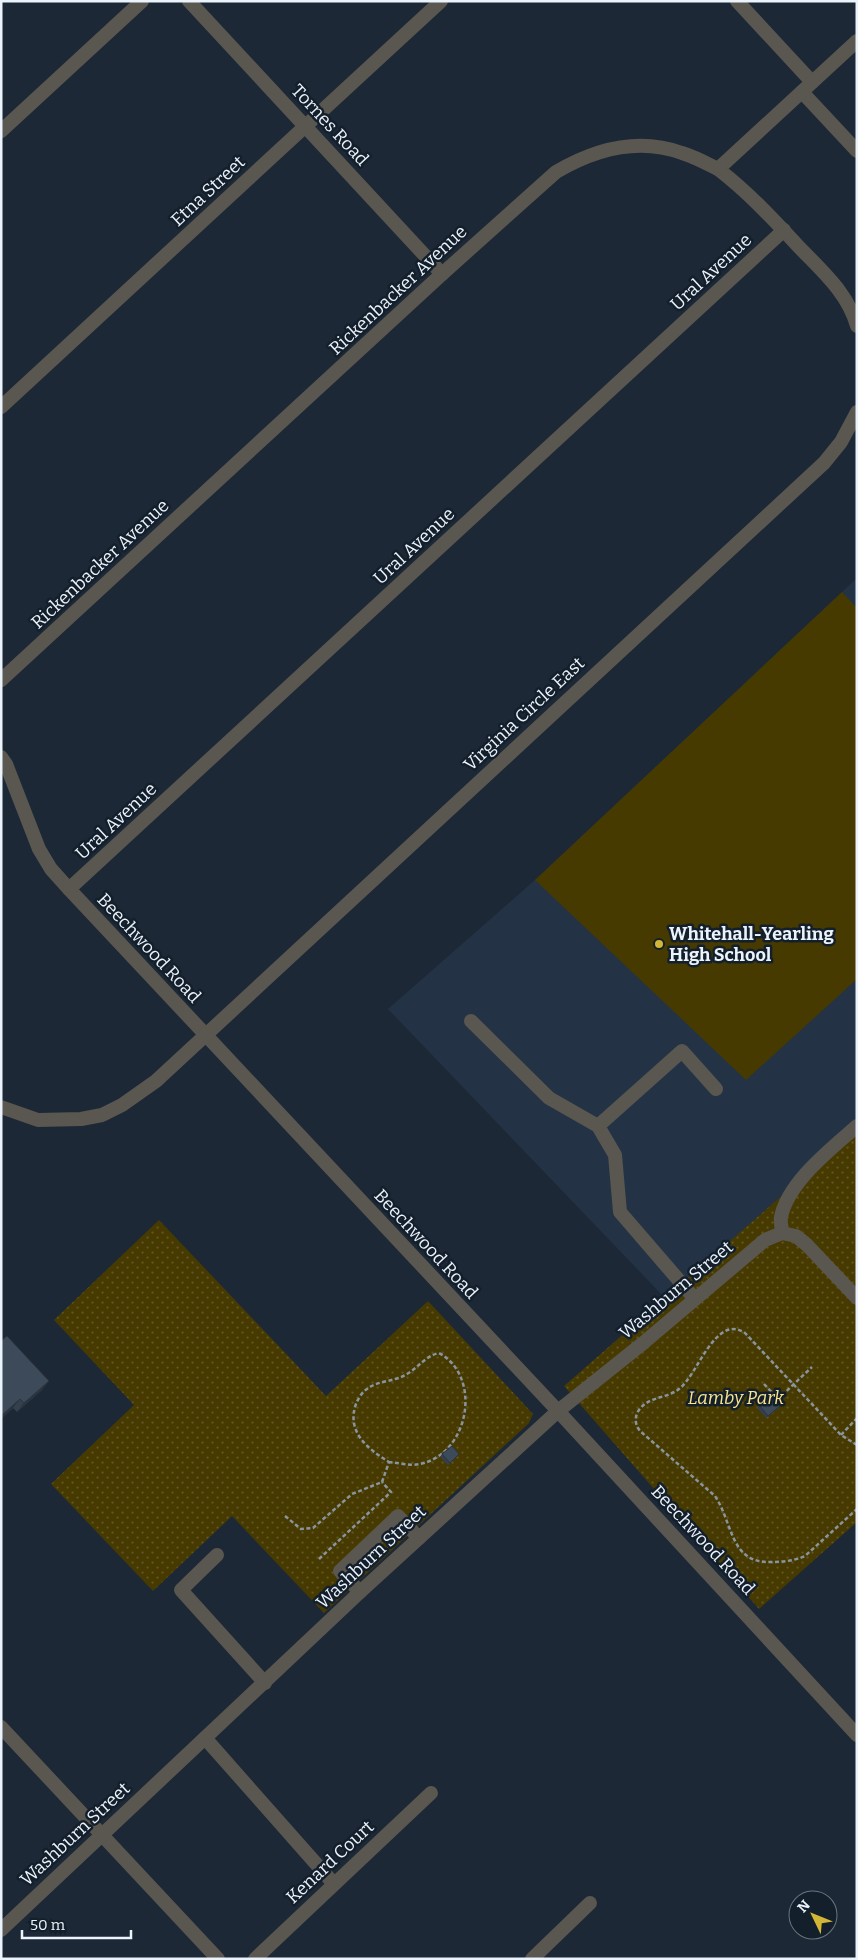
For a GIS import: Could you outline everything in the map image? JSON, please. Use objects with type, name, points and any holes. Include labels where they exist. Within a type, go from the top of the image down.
[{"type":"street","points":[[1,131],[142,1]]},
{"type":"street","name":"Tornes Road","points":[[190,1],[442,274]]},
{"type":"street","name":"Etna Street","points":[[1,407],[441,1]]},
{"type":"street","points":[[737,1],[857,151]]},
{"type":"street","points":[[857,41],[718,169],[766,211],[832,282],[846,300],[857,326]]},
{"type":"street","name":"Rickenbacker Avenue","points":[[1,680],[540,184],[574,161],[595,152],[616,147],[658,147],[682,153],[718,169]]},
{"type":"street","name":"Ural Avenue","points":[[69,889],[784,230]]},
{"type":"street","name":"Virginia Circle East","points":[[1,1107],[38,1120],[82,1119],[102,1115],[122,1105],[148,1087],[206,1036],[824,463],[841,442],[857,412]]},
{"type":"street","name":"Beechwood Road","points":[[1,757],[6,764],[39,849],[51,869],[558,1411],[857,1735]]},
{"type":"street","points":[[471,1021],[549,1098],[598,1126],[615,1155],[620,1212],[695,1299]]},
{"type":"street","points":[[598,1126],[682,1051],[716,1089]]},
{"type":"street","points":[[857,1126],[806,1173],[786,1203],[781,1218],[782,1233],[796,1236],[807,1245],[857,1298]]},
{"type":"street","name":"Washburn Street","points":[[1,1930],[360,1592],[558,1411],[642,1344],[765,1240],[782,1233]]},
{"type":"street","points":[[360,1592],[340,1571],[398,1516],[419,1538]]},
{"type":"street","points":[[217,1555],[182,1590],[265,1683]]},
{"type":"street","points":[[1,1727],[218,1959]]},
{"type":"street","points":[[205,1738],[334,1884]]},
{"type":"street","name":"Kenard Court","points":[[255,1959],[431,1793]]},
{"type":"street","points":[[532,1959],[590,1903]]},
{"type":"path","points":[[857,1445],[841,1435],[745,1333],[735,1328],[728,1329],[715,1339],[683,1386],[670,1394],[651,1399],[644,1405],[638,1412],[636,1426],[715,1496],[742,1554],[752,1559],[763,1562],[778,1562],[805,1556],[857,1509]]},
{"type":"path","points":[[439,1352],[448,1357],[457,1368],[462,1380],[466,1410],[461,1427],[454,1440],[433,1459],[419,1465],[390,1462],[366,1445],[354,1427],[353,1414],[358,1399],[367,1388],[408,1374],[431,1354],[439,1352]]},
{"type":"path","points":[[764,1384],[778,1399],[812,1368]]},
{"type":"path","points":[[841,1435],[857,1418]]},
{"type":"path","points":[[285,1516],[301,1529],[313,1528],[352,1494],[382,1482],[390,1462]]},
{"type":"path","points":[[319,1559],[391,1492],[382,1482]]},
{"type":"shaded area","name":"Whitehall-Yearling High School","points":[[857,578],[857,1130],[665,1298],[388,1009],[535,880]]},
{"type":"green space","points":[[842,592],[857,608],[857,979],[746,1080],[535,880]]},
{"type":"green space","name":"Lamby Park","points":[[857,1130],[857,1522],[759,1609],[564,1386]]},
{"type":"green space","points":[[159,1220],[326,1396],[428,1301],[533,1414],[529,1423],[324,1613],[232,1516],[153,1591],[51,1484],[134,1405],[54,1320]]},
{"type":"building","points":[[7,1336],[49,1381],[24,1403],[20,1399],[1,1416],[1,1341]]},
{"type":"building","points":[[771,1394],[781,1405],[768,1416],[759,1405]]},
{"type":"building","points":[[452,1446],[459,1454],[450,1463],[442,1454]]},
{"type":"place","name":"Whitehall-Yearling High School","points":[[659,944]]}]
